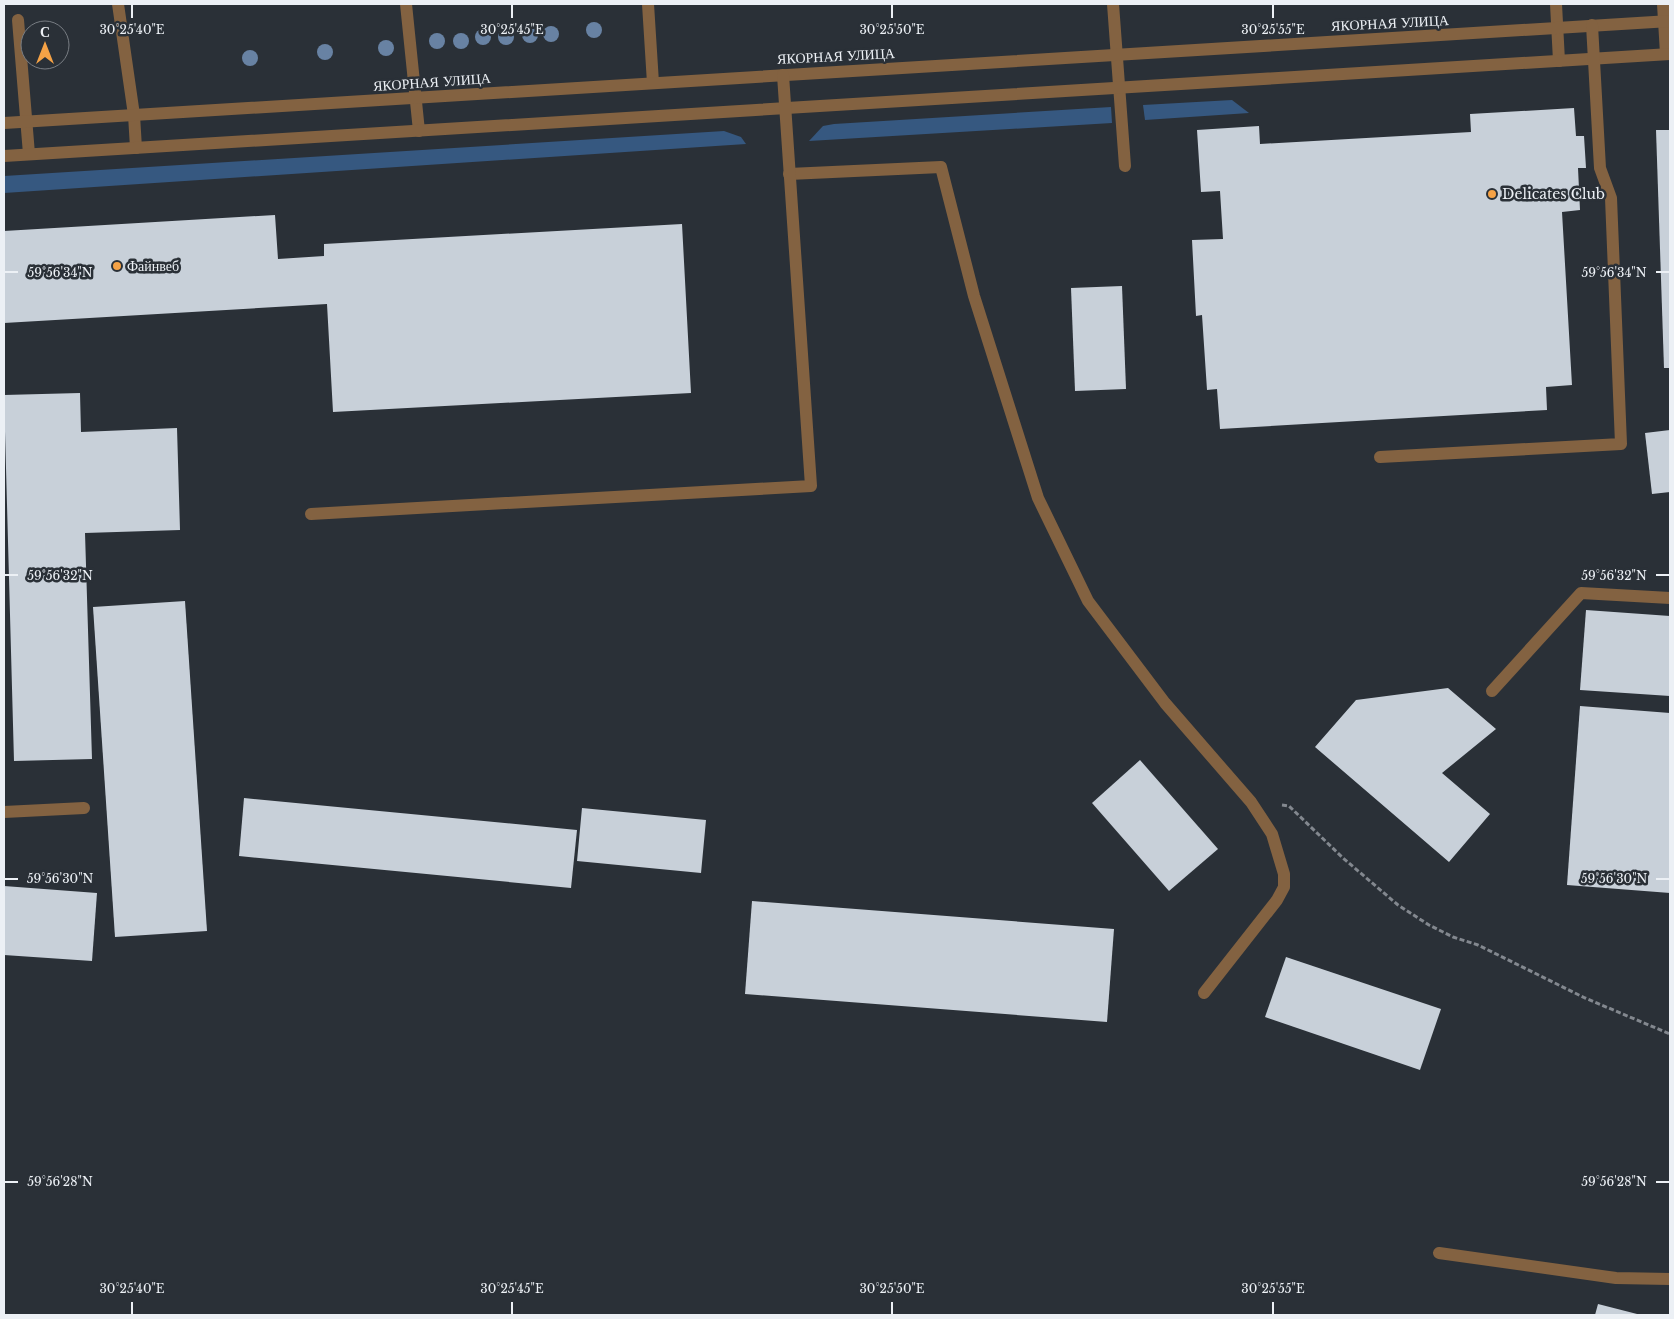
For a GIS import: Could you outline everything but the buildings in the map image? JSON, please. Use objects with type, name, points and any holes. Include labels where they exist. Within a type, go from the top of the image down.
[{"type":"street","points":[[118,4],[134,115],[136,148]]},
{"type":"street","points":[[406,4],[419,131]]},
{"type":"street","points":[[648,4],[653,83]]},
{"type":"street","points":[[1113,4],[1125,166]]},
{"type":"street","points":[[1556,4],[1559,61]]},
{"type":"street","points":[[4,156],[785,110],[1668,54],[1667,21],[1664,4]]},
{"type":"street","points":[[18,20],[30,154]]},
{"type":"street","name":"ЯКОРНАЯ УЛИЦА","points":[[4,123],[1667,21]]},
{"type":"street","points":[[1380,457],[1621,444],[1611,198],[1600,168],[1592,26]]},
{"type":"street","points":[[311,514],[811,486],[783,75]]},
{"type":"street","points":[[789,174],[941,167],[974,296],[1038,498],[1088,601],[1165,703],[1251,802],[1272,834],[1284,874],[1284,887],[1277,900],[1204,993]]},
{"type":"street","points":[[1492,691],[1581,593],[1670,598]]},
{"type":"street","points":[[4,812],[84,808]]},
{"type":"street","points":[[1440,1254],[1616,1278],[1670,1279]]},
{"type":"path","points":[[1251,802],[1289,806],[1343,858],[1398,905],[1429,925],[1453,937],[1478,945],[1585,998],[1670,1034]]},
{"type":"shaded area","points":[[1232,100],[1249,113],[1145,120],[1143,105]]},
{"type":"shaded area","points":[[1111,107],[1112,123],[809,141],[823,126],[834,124]]},
{"type":"shaded area","points":[[724,131],[741,137],[746,144],[4,193],[4,176]]},
{"type":"place","name":"Delicates Club","points":[[1492,194]]},
{"type":"place","name":"Файнвеб","points":[[117,266]]}]
